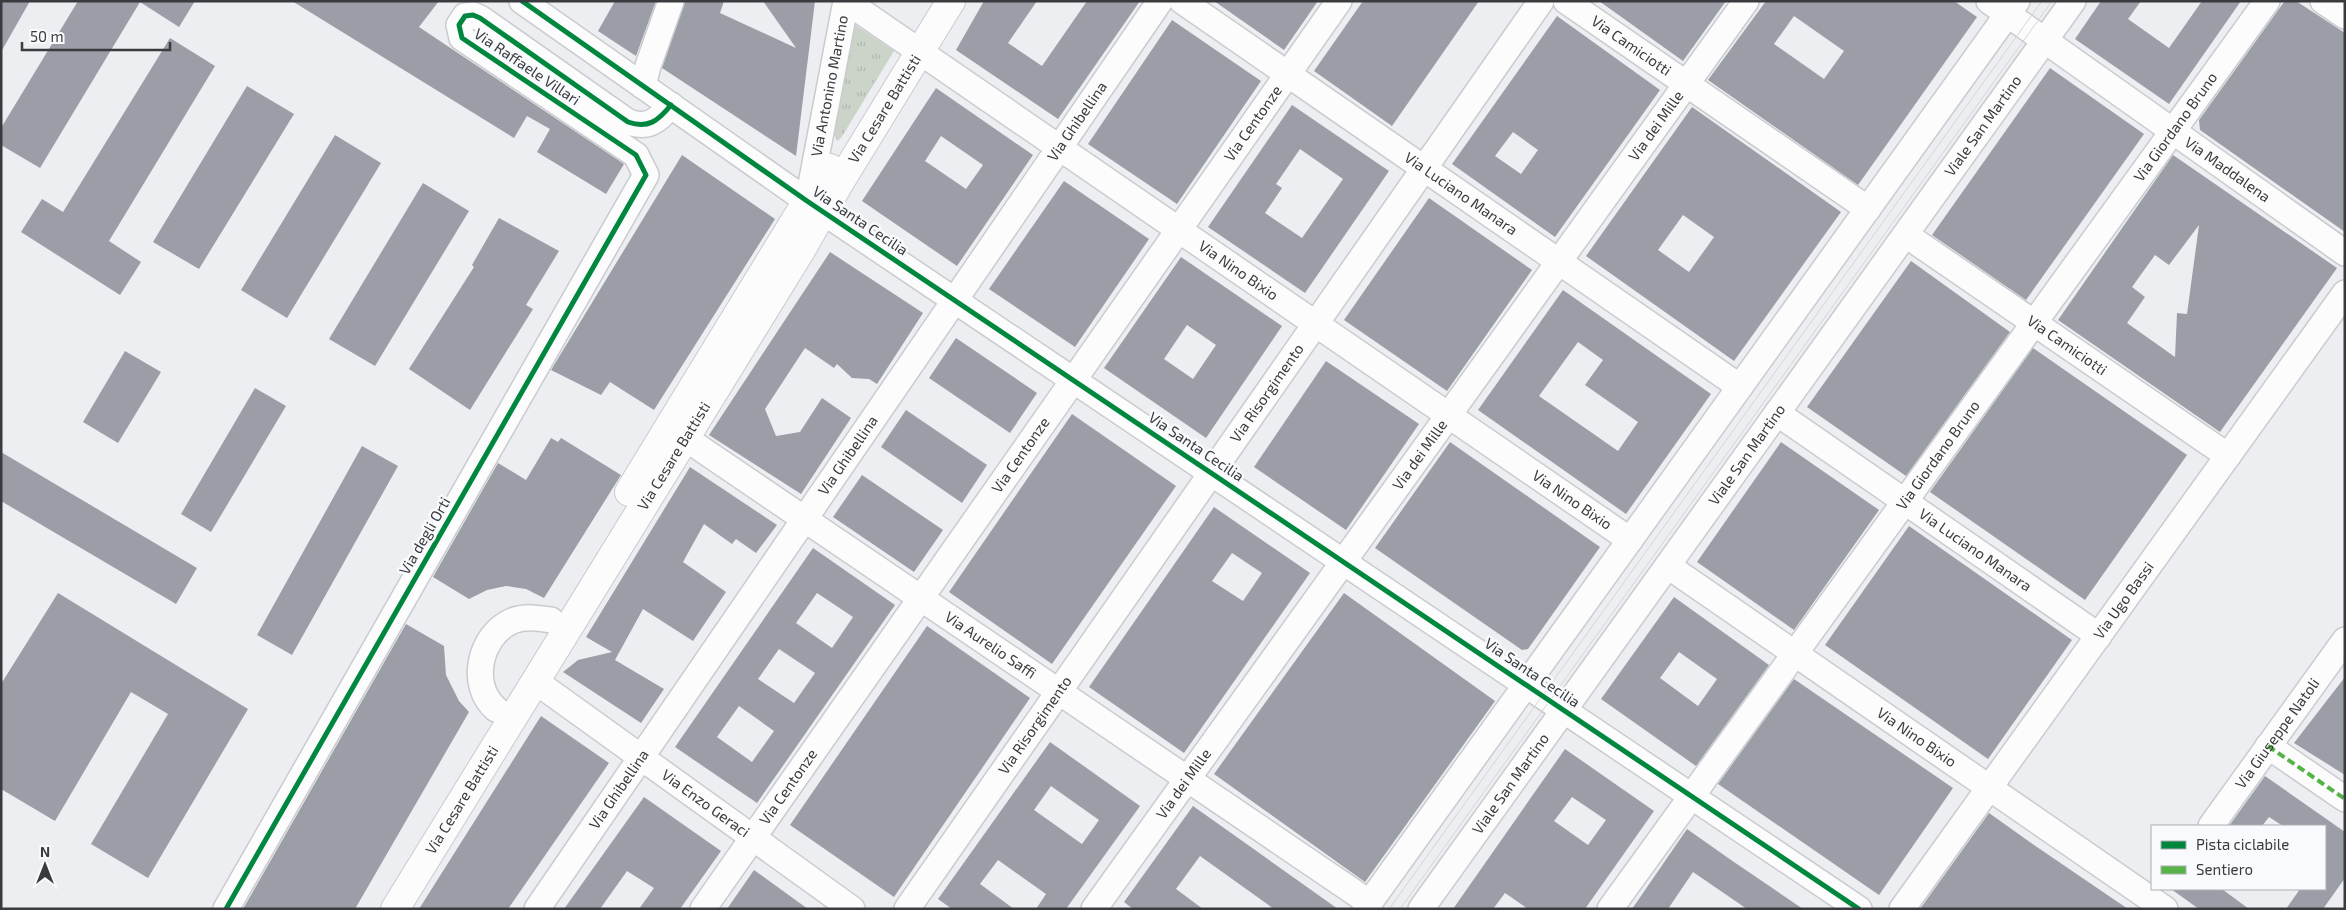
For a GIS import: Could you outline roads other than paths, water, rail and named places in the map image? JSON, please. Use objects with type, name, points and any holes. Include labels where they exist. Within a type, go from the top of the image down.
[{"type":"main road","name":"Via Cesare Battisti","points":[[913,48],[932,1]]},
{"type":"main road","name":"Via Cesare Battisti","points":[[377,909],[551,620],[816,206],[913,48],[951,1]]},
{"type":"main road","name":"Via Cesare Battisti","points":[[395,909],[685,438],[816,206]]},
{"type":"street","name":"Via Santa Cecilia","points":[[522,1],[816,206],[1859,909]]},
{"type":"street","points":[[643,86],[648,66],[671,1]]},
{"type":"street","name":"Via Nino Bixio","points":[[846,1],[1630,540]]},
{"type":"street","name":"Via Antonino Martino","points":[[816,206],[846,1]]},
{"type":"street","name":"Via Ghibellina","points":[[537,909],[1160,1]]},
{"type":"street","name":"Via Luciano Manara","points":[[1182,1],[1740,387]]},
{"type":"street","name":"Via Centonze","points":[[703,909],[1339,1]]},
{"type":"street","name":"Via Risorgimento","points":[[907,909],[1541,1]]},
{"type":"street","name":"Via Camiciotti","points":[[1566,1],[1868,209]]},
{"type":"street","name":"Via dei Mille","points":[[1099,907],[1188,779],[1746,1]]},
{"type":"street","name":"Viale San Martino","points":[[1421,909],[2074,1]]},
{"type":"street","name":"Via Giordano Bruno","points":[[1610,909],[2267,1]]},
{"type":"street","points":[[2323,1],[2345,16]]},
{"type":"street","points":[[1368,906],[1868,209],[2004,6]]},
{"type":"street","name":"Via Maddalena","points":[[2004,6],[2045,41],[2345,253]]},
{"type":"street","name":"Via Raffaele Villari","points":[[646,175],[636,155],[462,38],[459,25],[465,16],[473,15],[480,18],[628,122],[638,126],[651,125],[671,105]]},
{"type":"street","name":"Via degli Orti","points":[[226,909],[646,175]]},
{"type":"street","name":"Via Camiciotti","points":[[1906,235],[2228,456]]},
{"type":"street","name":"Via Ugo Bassi","points":[[1902,909],[2345,293]]},
{"type":"street","name":"Via Luciano Manara","points":[[1777,413],[2099,636]]},
{"type":"street","name":"Via Aurelio Saffi","points":[[685,438],[1188,779],[1368,906]]},
{"type":"street","name":"Via Nino Bixio","points":[[1668,566],[1989,788],[2160,902]]},
{"type":"street","points":[[496,709],[482,686],[480,676],[482,658],[489,640],[513,621],[534,617],[551,620]]},
{"type":"street","name":"Via Giuseppe Natoli","points":[[2212,825],[2345,640]]},
{"type":"street","name":"Via Enzo Geraci","points":[[535,681],[852,909]]},
{"type":"street","points":[[2268,746],[2345,799]]},
{"type":"tram line","points":[[1389,909],[2042,1]]},
{"type":"tram line","points":[[1400,909],[2052,1]]}]
